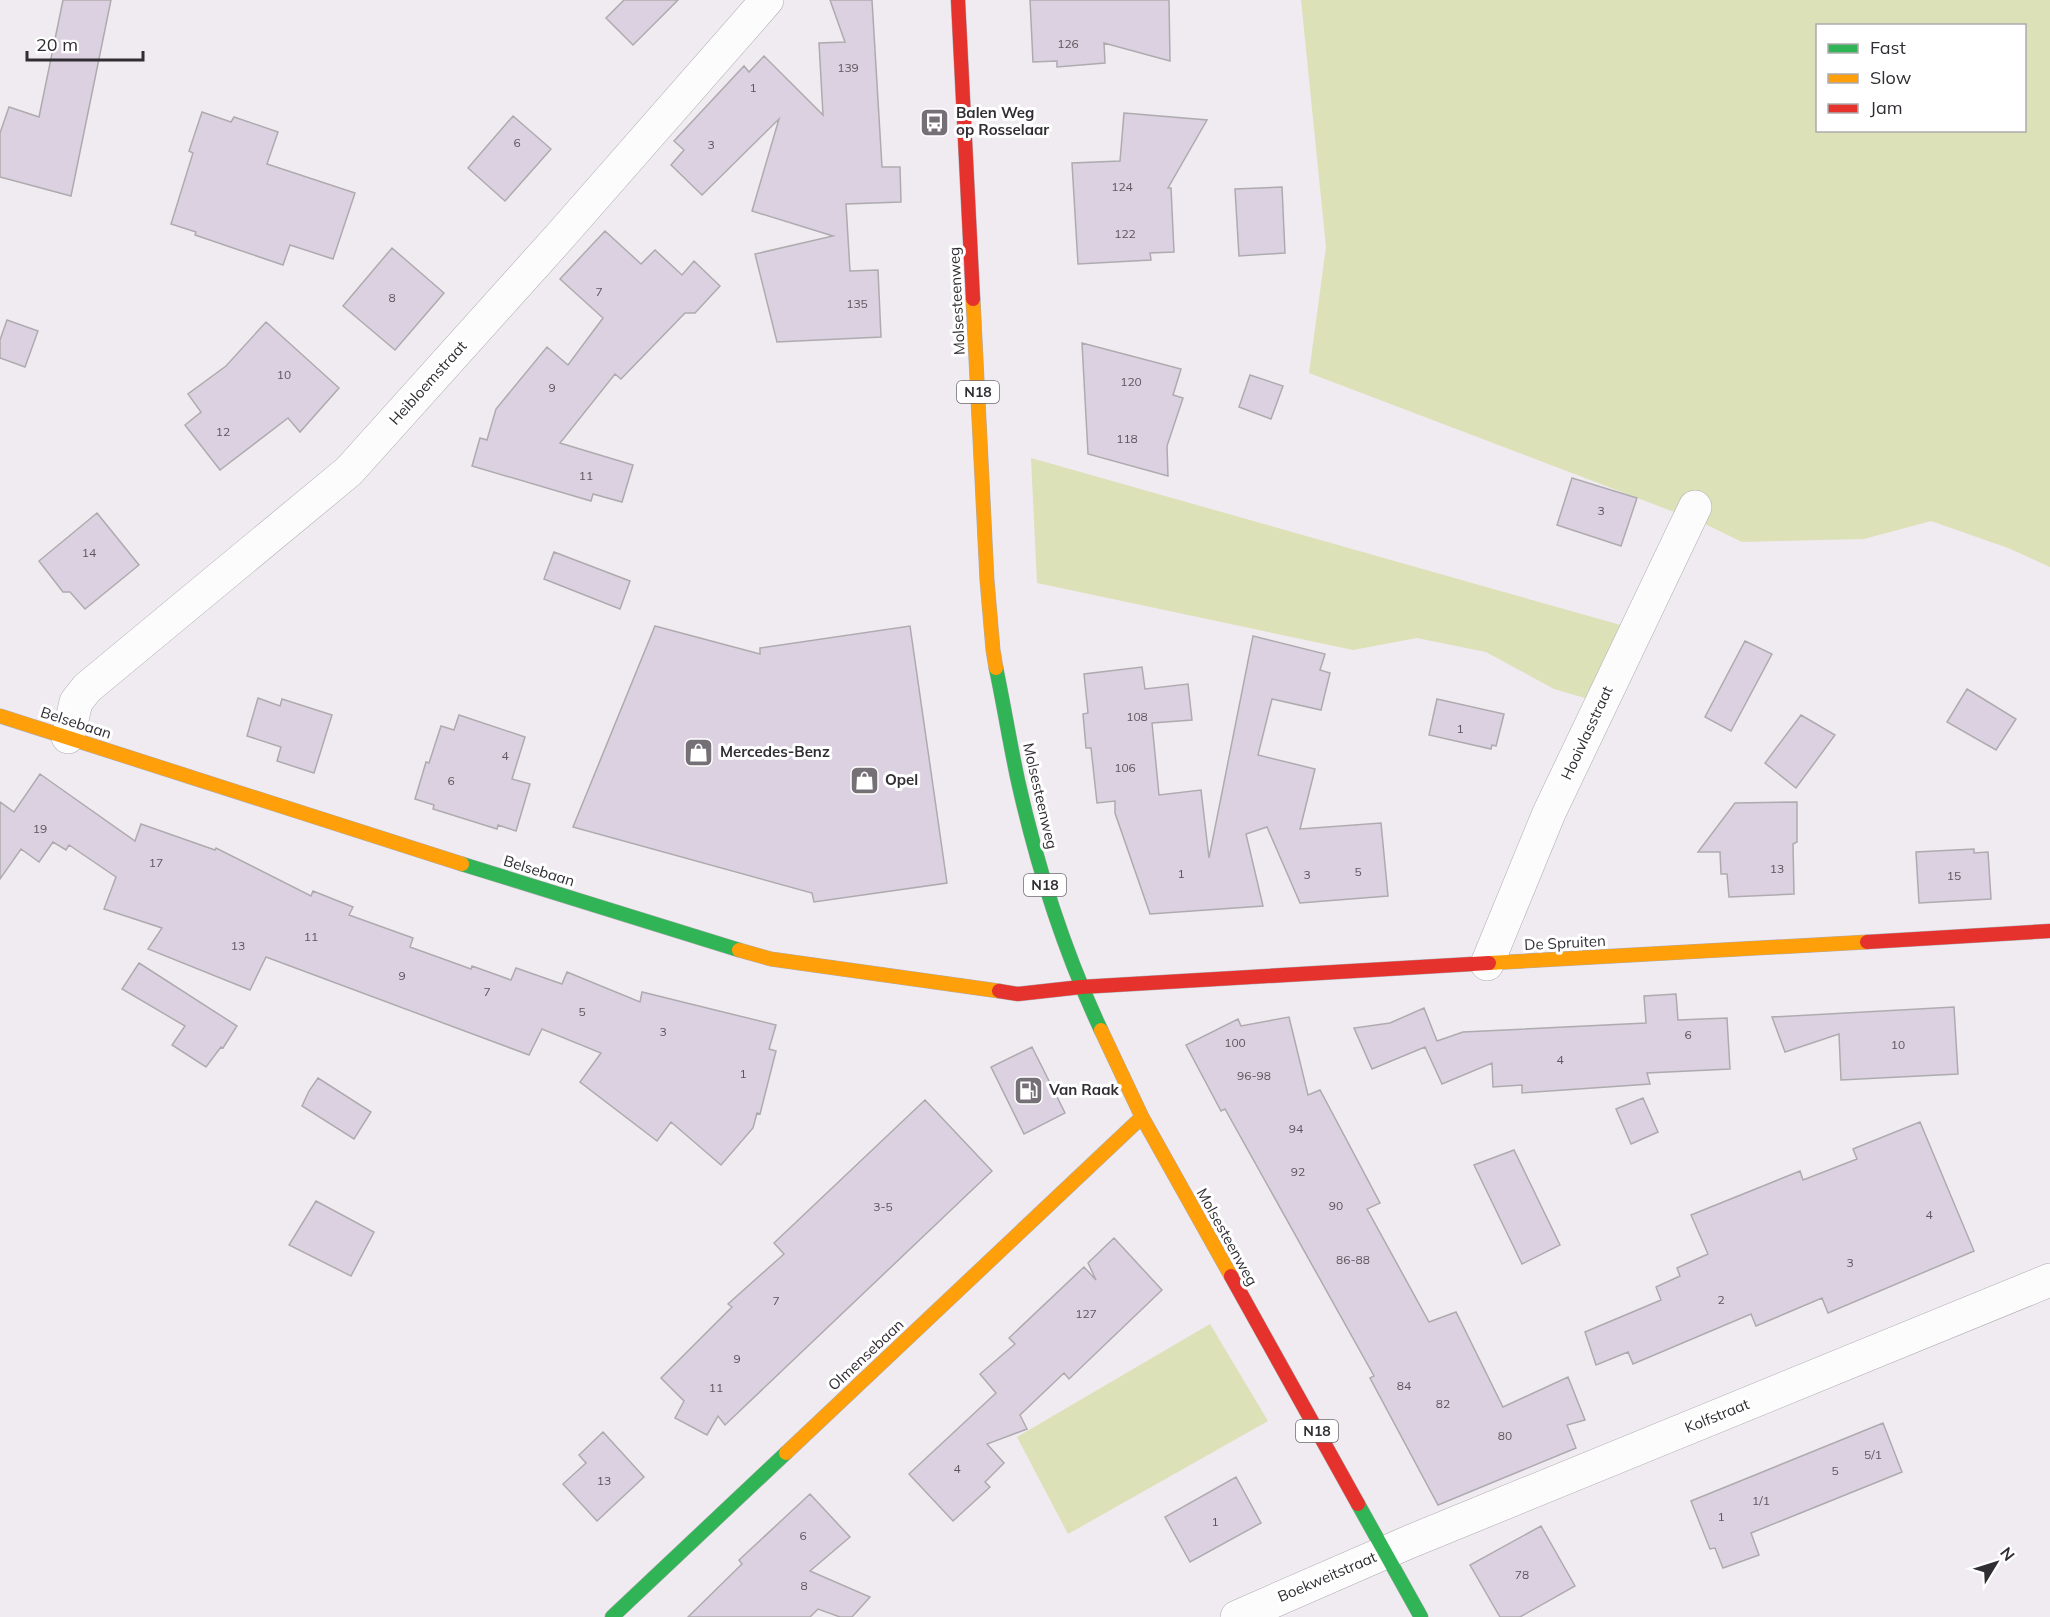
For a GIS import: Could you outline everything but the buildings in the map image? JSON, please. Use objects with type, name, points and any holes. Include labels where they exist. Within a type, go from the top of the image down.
[{"type":"street","name":"Heibloemstraat","points":[[68,737],[76,702],[87,688],[349,471],[562,234],[767,0]]},
{"type":"street","name":"Molsesteenweg","points":[[958,0],[987,580],[993,650],[1018,782],[1045,884],[1081,987],[1142,1117],[1421,1617]]},
{"type":"street","name":"Hooivlasstraat","points":[[1486,964],[1559,792],[1695,507]]},
{"type":"street","name":"Belsebaan","points":[[0,716],[407,847],[706,941],[771,959],[1018,994],[1081,987]]},
{"type":"street","name":"De Spruiten","points":[[1081,987],[2050,931]]},
{"type":"street","name":"Olmensebaan","points":[[612,1617],[1142,1117]]},
{"type":"street","name":"Kolfstraat","points":[[1385,1552],[2050,1280]]},
{"type":"street","name":"Boekweitstraat","points":[[1237,1617],[1385,1552]]},
{"type":"green space","points":[[1301,0],[2050,0],[2050,567],[2008,548],[1931,521],[1864,539],[1742,542],[1703,523],[1309,373],[1326,247]]},
{"type":"green space","points":[[1031,458],[1624,626],[1585,698],[1554,689],[1486,652],[1417,638],[1353,650],[1037,583]]},
{"type":"green space","points":[[1210,1324],[1268,1421],[1068,1534],[1017,1437]]},
{"type":"traffic: fast","points":[[996,668],[1018,781],[1034,845],[1063,939],[1101,1030]]},
{"type":"traffic: fast","points":[[462,864],[739,950]]},
{"type":"traffic: fast","points":[[612,1617],[786,1453]]},
{"type":"traffic: fast","points":[[1358,1504],[1421,1617]]},
{"type":"traffic: slow","points":[[973,299],[987,580],[996,668]]},
{"type":"traffic: slow","points":[[0,716],[462,864]]},
{"type":"traffic: slow","points":[[1489,963],[1867,942]]},
{"type":"traffic: slow","points":[[739,950],[771,959],[999,991]]},
{"type":"traffic: slow","points":[[1101,1030],[1142,1117],[1231,1276]]},
{"type":"traffic: slow","points":[[786,1453],[1142,1117]]},
{"type":"traffic: jam","points":[[958,0],[973,299]]},
{"type":"traffic: jam","points":[[1867,942],[2050,931]]},
{"type":"traffic: jam","points":[[999,991],[1018,994],[1081,987],[1489,963]]},
{"type":"traffic: jam","points":[[1231,1276],[1358,1504]]},
{"type":"place","name":"Balen Weg op Rosselaar","points":[[935,122]]},
{"type":"place","name":"Mercedes-Benz","points":[[699,752]]},
{"type":"place","name":"Opel","points":[[864,780]]},
{"type":"place","name":"Van Raak","points":[[1028,1090]]}]
